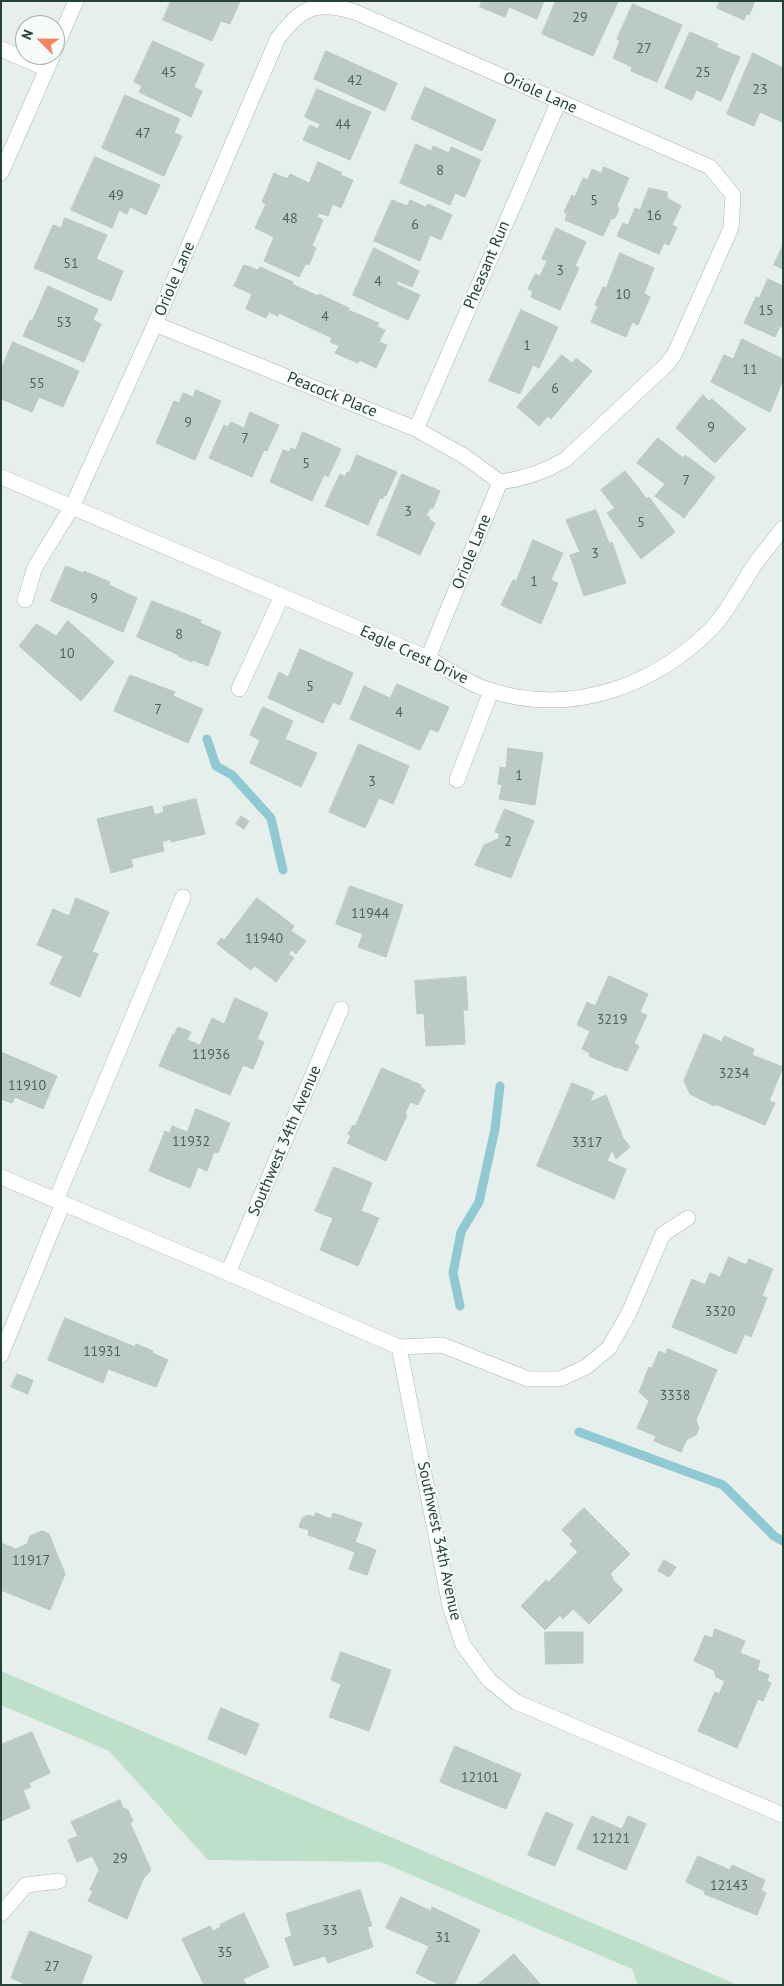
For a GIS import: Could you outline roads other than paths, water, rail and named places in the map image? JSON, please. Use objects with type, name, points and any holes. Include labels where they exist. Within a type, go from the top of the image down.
[{"type":"street","points":[[65,26],[76,1]]},
{"type":"street","name":"Oriole Lane","points":[[25,600],[35,567],[72,507],[155,324],[278,38],[291,22],[308,8],[324,4],[337,5],[710,167],[733,195],[731,228],[674,355],[666,365],[565,460],[548,470],[524,479],[500,482],[428,658]]},
{"type":"street","points":[[1,49],[15,53]]},
{"type":"street","points":[[1,173],[49,65]]},
{"type":"street","name":"Pheasant Run","points":[[416,429],[559,101]]},
{"type":"street","name":"Peacock Place","points":[[155,324],[416,429],[464,456],[500,482]]},
{"type":"street","name":"Eagle Crest Drive","points":[[1,477],[428,658],[461,677],[492,691],[529,700],[595,696],[618,689],[658,671],[688,650],[714,626],[736,596],[754,565],[783,528]]},
{"type":"street","points":[[239,689],[282,596]]},
{"type":"street","points":[[457,780],[492,691]]},
{"type":"street","points":[[1,1355],[60,1202],[183,897]]},
{"type":"street","name":"Southwest 34th Avenue","points":[[228,1273],[341,1008]]},
{"type":"street","points":[[1,1177],[399,1347],[442,1345],[528,1379],[560,1379],[586,1367],[609,1348],[629,1313],[664,1234],[688,1218]]},
{"type":"street","name":"Southwest 34th Avenue","points":[[399,1347],[450,1606],[463,1645],[489,1680],[516,1702],[783,1815]]},
{"type":"street","points":[[1,1914],[26,1885],[59,1881]]},
{"type":"waterway","points":[[207,739],[216,766],[232,775],[271,818],[283,870]]},
{"type":"waterway","points":[[460,1306],[453,1273],[461,1232],[479,1202],[495,1129],[500,1086]]},
{"type":"waterway","points":[[579,1432],[723,1485],[774,1536],[783,1541]]}]
